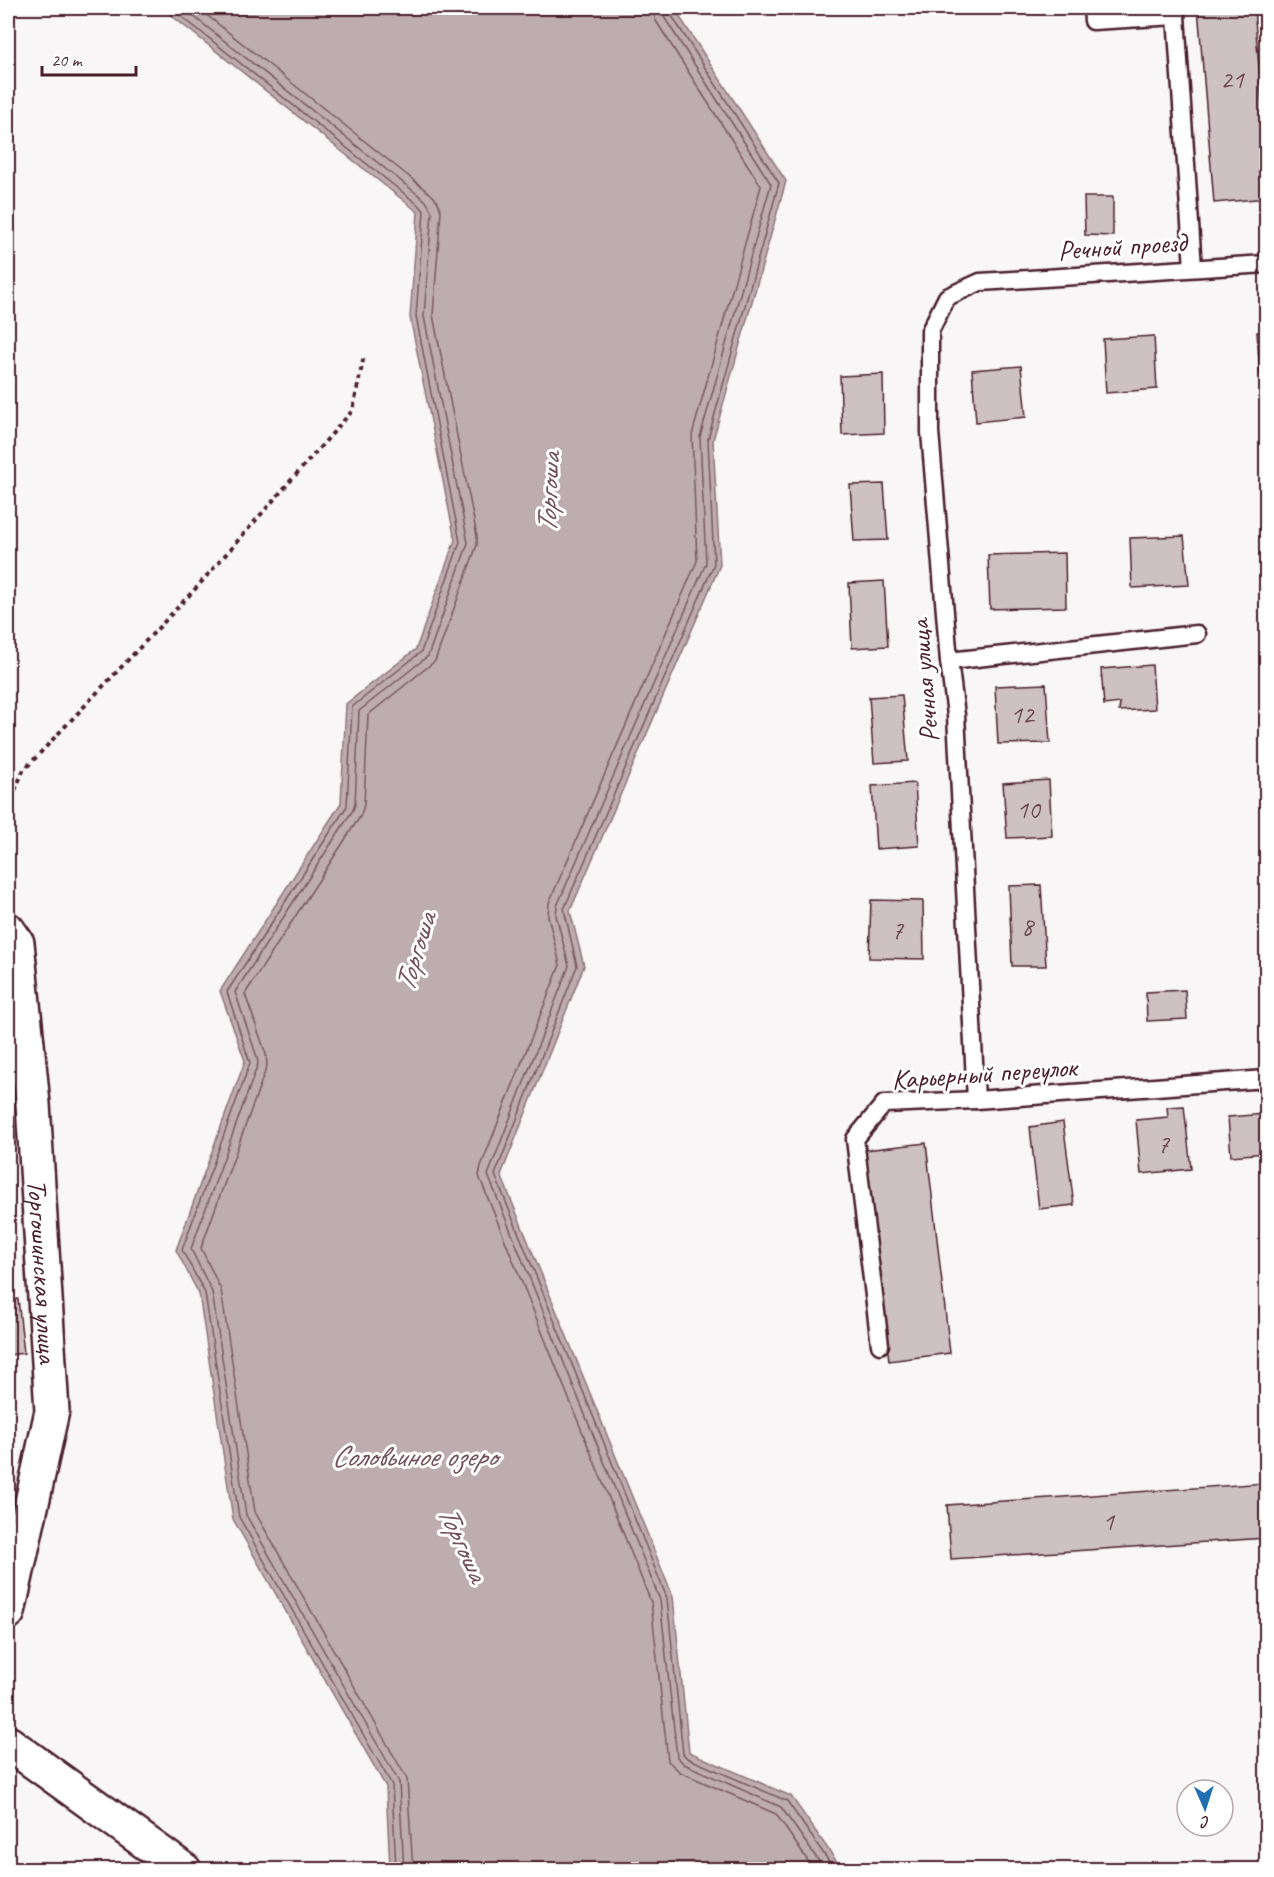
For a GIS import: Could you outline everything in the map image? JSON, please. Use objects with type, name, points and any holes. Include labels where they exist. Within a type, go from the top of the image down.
[{"type":"street","name":"Торгошинская улица","points":[[8,930],[17,944],[33,1104],[52,1411],[8,1612]]},
{"type":"street","points":[[8,1743],[184,1869]]},
{"type":"lane","points":[[1092,8],[1093,21],[1176,12],[1193,268]]},
{"type":"lane","name":"Речной проезд","points":[[980,282],[1266,264]]},
{"type":"lane","name":"Речная улица","points":[[976,1100],[956,715],[949,661],[930,432],[930,331],[947,297],[980,282]]},
{"type":"lane","points":[[949,661],[1197,634]]},
{"type":"lane","name":"Карьерный переулок","points":[[880,1345],[855,1139],[884,1104],[976,1100],[1266,1079]]},
{"type":"path","points":[[8,807],[23,771],[196,587],[353,410],[364,355]]},
{"type":"water","name":"Соловьиное озеро","points":[[162,8],[674,8],[786,181],[713,440],[720,565],[570,911],[584,966],[501,1175],[673,1597],[689,1752],[791,1796],[842,1869],[390,1868],[386,1787],[233,1519],[199,1294],[176,1250],[245,1061],[220,991],[341,803],[346,704],[416,649],[455,540],[410,317],[418,212]]},
{"type":"building","points":[[1198,8],[1254,8],[1266,150],[1266,198],[1214,203]]},
{"type":"building","points":[[1084,197],[1113,197],[1113,236],[1085,235]]},
{"type":"building","points":[[1257,332],[1266,332],[1266,374],[1260,375]]},
{"type":"building","points":[[1154,336],[1157,389],[1106,393],[1103,339]]},
{"type":"building","points":[[1021,366],[1026,417],[976,422],[972,370]]},
{"type":"building","points":[[883,374],[884,433],[842,435],[840,376]]},
{"type":"building","points":[[884,484],[888,540],[854,541],[850,485]]},
{"type":"building","points":[[1184,536],[1189,585],[1132,588],[1130,538]]},
{"type":"building","points":[[1065,553],[1066,607],[990,609],[988,555]]},
{"type":"building","points":[[884,581],[888,646],[852,648],[849,583]]},
{"type":"building","points":[[1152,665],[1155,709],[1119,711],[1120,703],[1104,705],[1101,669]]},
{"type":"building","points":[[1046,684],[1050,743],[998,744],[995,686]]},
{"type":"building","points":[[902,695],[908,761],[874,763],[869,697]]},
{"type":"building","points":[[1049,780],[1052,836],[1007,838],[1003,783]]},
{"type":"building","points":[[915,783],[919,846],[876,849],[872,786]]},
{"type":"building","points":[[1041,885],[1046,966],[1012,966],[1009,886]]},
{"type":"building","points":[[871,900],[923,901],[924,959],[869,958]]},
{"type":"building","points":[[1185,990],[1187,1019],[1147,1021],[1146,992]]},
{"type":"building","points":[[1184,1106],[1191,1169],[1141,1174],[1136,1120],[1168,1117],[1167,1107]]},
{"type":"building","points":[[1266,1114],[1266,1153],[1231,1156],[1228,1117]]},
{"type":"building","points":[[1063,1122],[1074,1205],[1039,1209],[1030,1127]]},
{"type":"building","points":[[926,1143],[950,1353],[889,1361],[865,1150]]},
{"type":"building","points":[[18,1299],[24,1353],[8,1355],[8,1300]]},
{"type":"building","points":[[1266,1483],[1266,1538],[951,1559],[947,1505]]},
{"type":"water label","name":"Торгоша","points":[[548,493]]},
{"type":"water label","name":"Торгоша","points":[[415,952]]},
{"type":"water label","name":"Торгоша","points":[[463,1543]]}]
